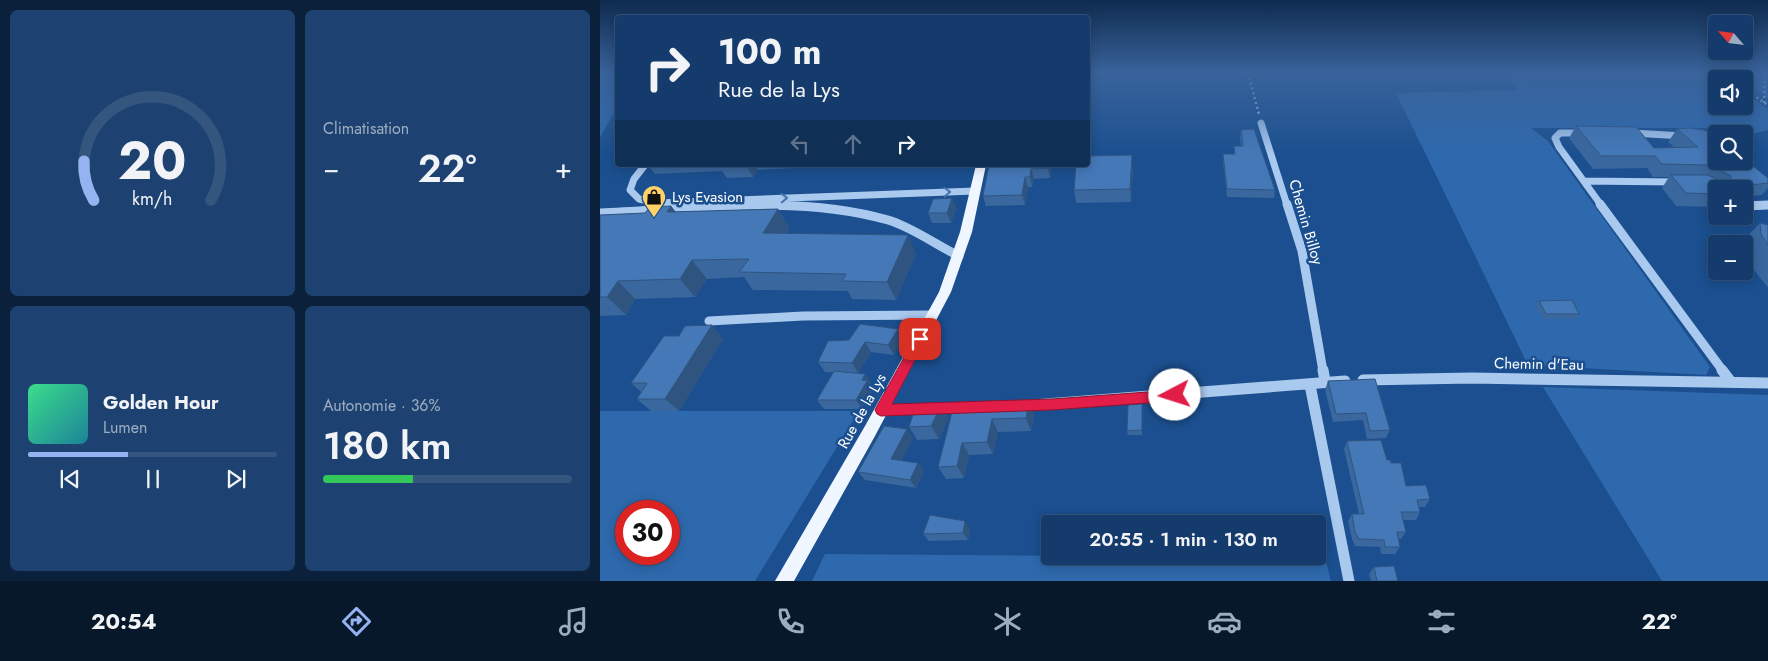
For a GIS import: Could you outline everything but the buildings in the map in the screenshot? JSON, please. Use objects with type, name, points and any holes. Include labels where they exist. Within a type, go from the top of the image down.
[{"type":"main road","name":"Rue de la Lys","points":[[784,581],[933,315],[959,256],[981,167]]},
{"type":"street","name":"Chemin Billoy","points":[[1261,123],[1302,250],[1325,381]]},
{"type":"street","points":[[1623,132],[1697,138]]},
{"type":"street","points":[[1596,133],[1560,133],[1555,138],[1559,147],[1730,382]]},
{"type":"street","points":[[643,167],[634,179],[630,190],[633,196],[653,202],[975,191]]},
{"type":"street","points":[[1584,181],[1689,182]]},
{"type":"street","points":[[1753,206],[1768,205]]},
{"type":"street","points":[[600,214],[757,206],[846,210],[890,221],[959,256]]},
{"type":"street","points":[[709,320],[802,316],[933,315]]},
{"type":"street","name":"Chemin d'Eau","points":[[1013,406],[1310,385],[1325,381],[1472,378],[1768,383]]},
{"type":"street","points":[[1310,385],[1348,581]]},
{"type":"street","points":[[881,410],[976,407]]},
{"type":"path","points":[[1255,100],[1261,123]]},
{"type":"path","points":[[1760,100],[1768,104]]},
{"type":"shaded area","points":[[600,100],[615,100],[615,111],[600,137]]},
{"type":"shaded area","points":[[1399,100],[1708,100],[1708,115],[1753,115],[1753,100],[1755,100],[1768,109],[1768,130],[1753,134],[1753,125],[1708,125],[1708,129],[1531,128],[1548,141],[1710,367],[1706,375],[1528,365]]},
{"type":"shaded area","points":[[1543,387],[1768,395],[1768,581],[1662,581]]},
{"type":"shaded area","points":[[600,411],[859,411],[755,581],[600,581]]},
{"type":"shaded area","points":[[825,554],[1041,556],[1041,565],[1326,565],[1326,562],[1331,581],[812,581]]},
{"type":"place","name":"Lys Evasion","points":[[654,218]]},
{"type":"route","points":[[920,339],[881,410],[1052,404],[1175,395]]}]
